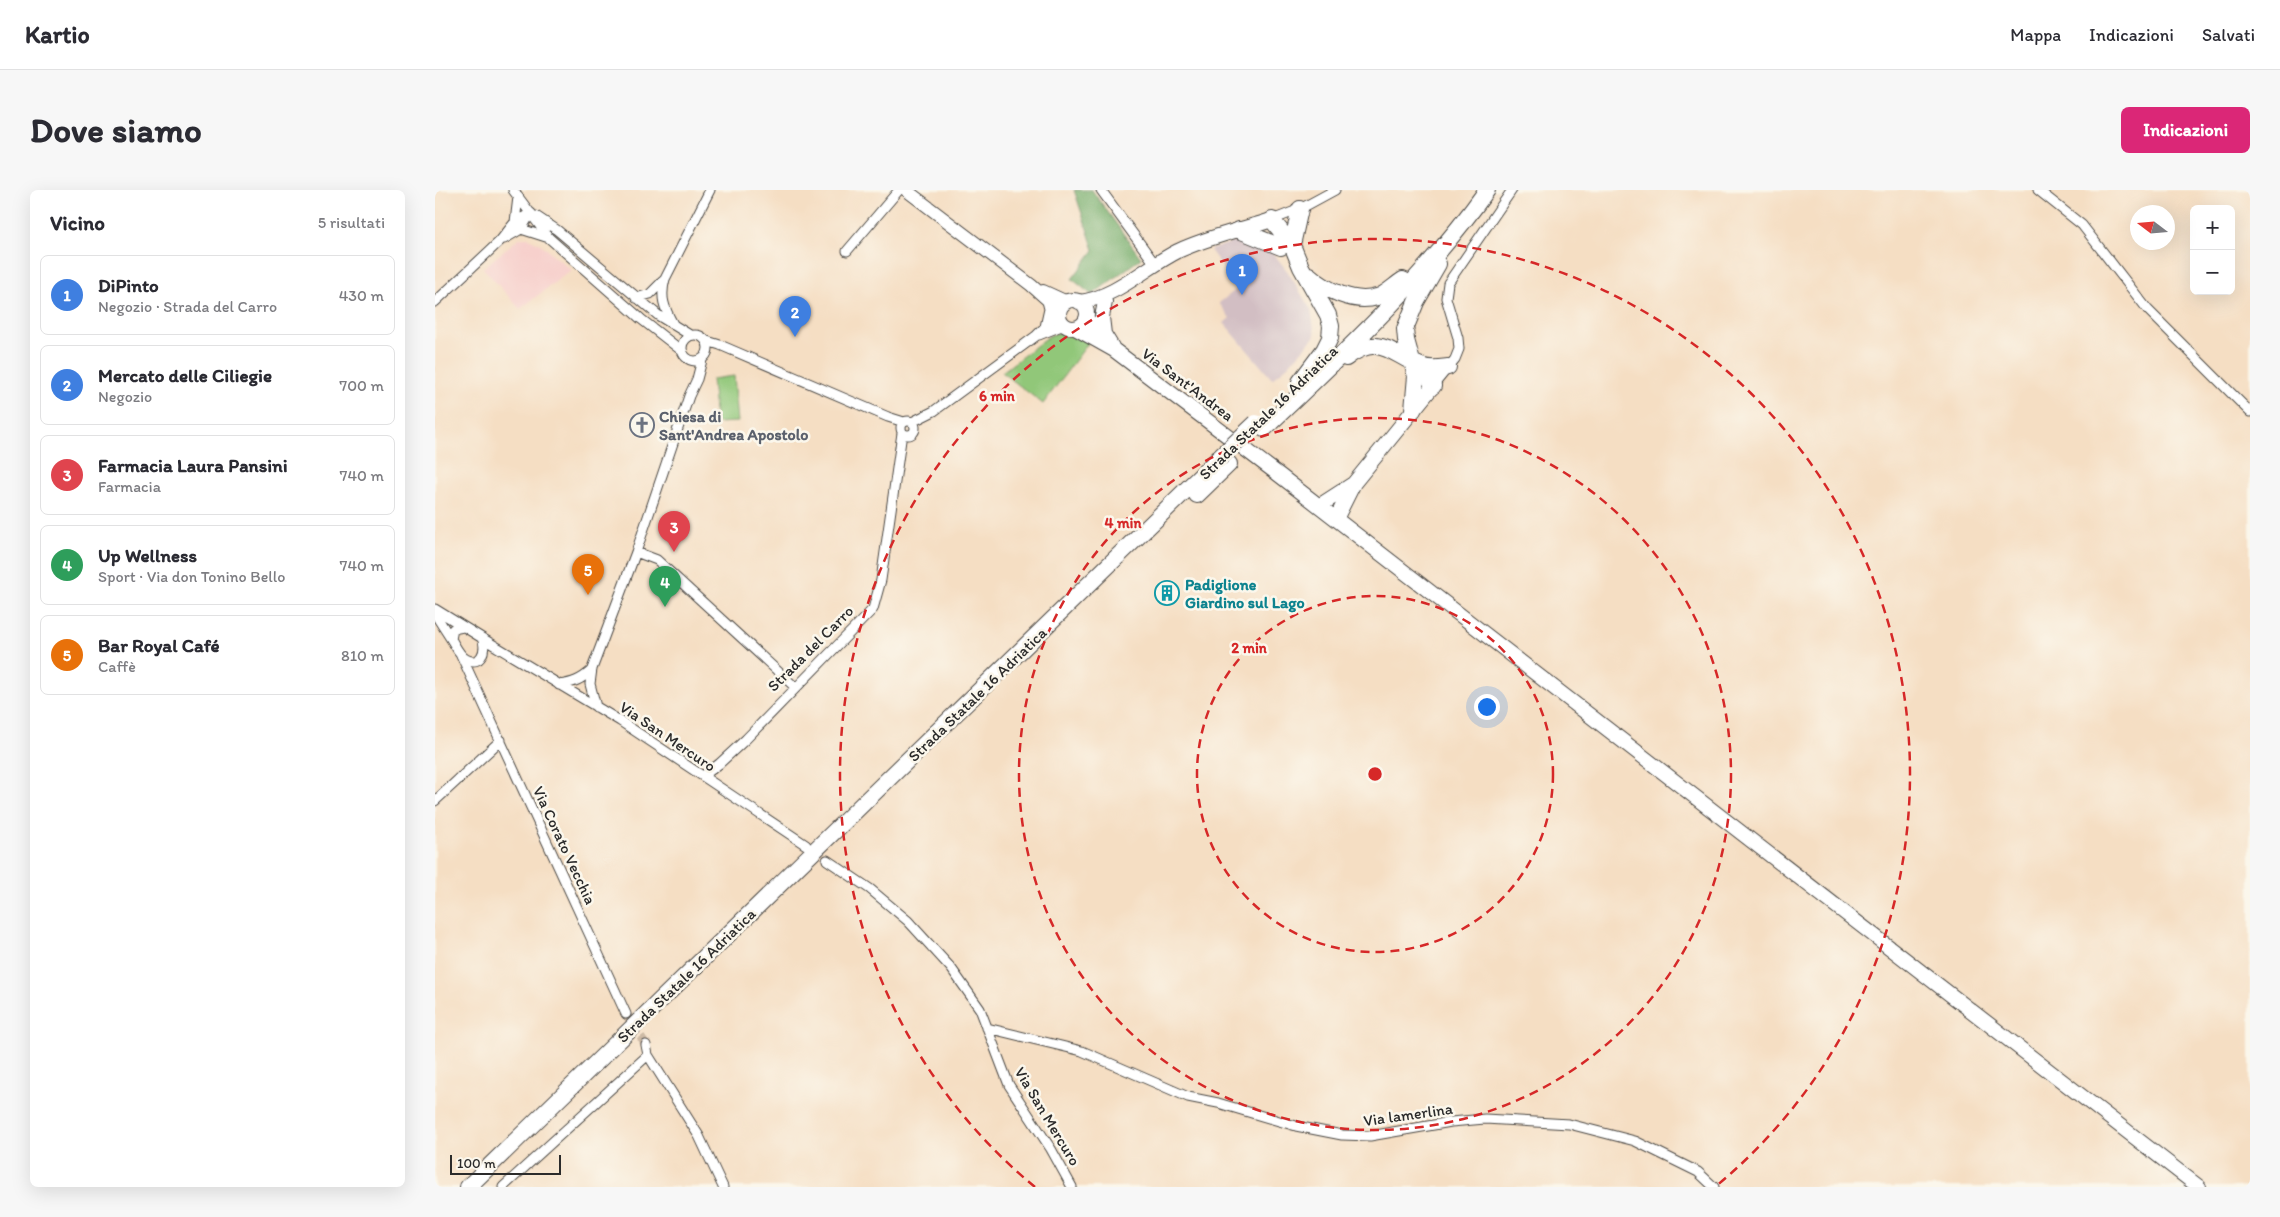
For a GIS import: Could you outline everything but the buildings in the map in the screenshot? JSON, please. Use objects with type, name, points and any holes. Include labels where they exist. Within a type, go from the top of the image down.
[{"type":"highway","name":"Strada Statale 16 Adriatica","points":[[1302,386],[1428,253],[1475,190]]},
{"type":"highway","name":"Strada Statale 16 Adriatica","points":[[468,1187],[1260,426],[1409,287],[1460,228],[1487,190]]},
{"type":"highway","points":[[1287,246],[1300,209]]},
{"type":"highway","points":[[1272,220],[1328,315],[1331,326],[1330,338],[1325,350],[1302,386]]},
{"type":"highway","points":[[1413,410],[1417,368],[1406,340],[1405,329],[1408,318],[1460,228]]},
{"type":"highway","points":[[1239,230],[1287,246]]},
{"type":"highway","points":[[1301,267],[1320,284],[1337,293],[1359,299],[1377,297],[1403,280]]},
{"type":"highway","points":[[1302,386],[1353,352],[1368,346],[1388,347],[1417,368],[1433,386]]},
{"type":"highway","points":[[1417,368],[1448,367]]},
{"type":"highway","name":"Strada Statale 16 Adriatica","points":[[482,1187],[687,984],[904,779],[1224,461]]},
{"type":"main road","points":[[1117,288],[1105,302],[1087,316],[1082,325],[1067,314],[1201,240],[1272,220]]},
{"type":"main road","points":[[1103,334],[1102,317],[1105,302]]},
{"type":"main road","name":"Via Sant'Andrea","points":[[1067,314],[1336,519],[2199,1187]]},
{"type":"main road","name":"Via Sant'Andrea","points":[[1087,316],[1114,350]]},
{"type":"main road","points":[[1336,519],[1354,483],[1433,386]]},
{"type":"main road","points":[[1319,506],[1354,483]]},
{"type":"street","points":[[673,324],[663,301],[662,291],[665,279],[710,190]]},
{"type":"street","points":[[847,251],[899,190]]},
{"type":"street","name":"Via Sant'Andrea","points":[[907,190],[1067,314]]},
{"type":"street","points":[[1101,190],[1155,264]]},
{"type":"street","points":[[1272,220],[1300,209],[1335,190]]},
{"type":"street","points":[[1433,386],[1459,349],[1458,338],[1446,298],[1448,283],[1512,190]]},
{"type":"street","points":[[2039,190],[2082,225],[2148,310],[2250,412]]},
{"type":"street","points":[[516,193],[549,238],[663,337],[682,351],[689,360],[692,369],[689,396]]},
{"type":"street","points":[[516,193],[518,226]]},
{"type":"street","points":[[435,302],[531,213]]},
{"type":"street","points":[[531,213],[557,230],[659,316],[690,336]]},
{"type":"street","points":[[518,226],[549,238]]},
{"type":"street","points":[[636,298],[650,294],[665,279]]},
{"type":"street","name":"Via Sant'Andrea","points":[[1031,285],[1047,301],[1067,314]]},
{"type":"street","points":[[1045,327],[1049,309],[1047,301]]},
{"type":"street","points":[[682,351],[683,342],[690,336],[697,334],[707,341],[888,418],[907,428],[1067,314]]},
{"type":"street","points":[[1037,336],[1045,327],[1067,314]]},
{"type":"street","points":[[577,695],[584,692],[586,682],[636,552],[689,396],[697,379],[707,341]]},
{"type":"street","points":[[689,360],[704,357],[719,350],[734,352]]},
{"type":"street","name":"Strada del Carro","points":[[703,776],[719,764],[746,738],[873,609],[881,580],[899,456],[907,428]]},
{"type":"street","points":[[636,552],[657,560],[795,687]]},
{"type":"street","points":[[435,609],[482,638]]},
{"type":"street","name":"Via Corato Vecchia","points":[[435,614],[461,655],[626,1014]]},
{"type":"street","points":[[451,639],[453,629],[463,627]]},
{"type":"street","name":"Via Corato Vecchia","points":[[476,688],[473,674],[485,649],[482,638]]},
{"type":"street","name":"Via San Mercuro","points":[[482,638],[596,707],[806,845]]},
{"type":"street","points":[[461,655],[471,661],[490,653],[509,656]]},
{"type":"street","points":[[559,685],[586,682]]},
{"type":"street","points":[[586,682],[596,707]]},
{"type":"street","points":[[435,801],[501,740]]},
{"type":"street","name":"Via San Mercuro","points":[[827,860],[870,889],[908,921],[951,968],[980,1009],[1009,1085],[1051,1149],[1072,1187]]},
{"type":"street","name":"Via lamerlina","points":[[987,1028],[1082,1050],[1188,1097],[1218,1103],[1296,1126],[1342,1135],[1370,1136],[1451,1122],[1485,1119],[1569,1124],[1635,1140],[1697,1172],[1715,1187]]},
{"type":"street","points":[[646,1045],[648,1055],[699,1136],[723,1187]]},
{"type":"street","points":[[503,1187],[648,1055]]},
{"type":"shaded area","points":[[519,238],[529,238],[542,245],[571,270],[520,309],[483,268]]},
{"type":"shaded area","points":[[1244,238],[1260,244],[1274,254],[1288,272],[1311,310],[1315,336],[1288,366],[1272,379],[1224,323],[1230,318],[1219,303],[1238,288],[1210,250]]},
{"type":"green space","points":[[1074,190],[1092,190],[1141,258],[1092,295],[1072,279],[1094,250]]},
{"type":"green space","points":[[1062,331],[1069,331],[1089,342],[1043,404],[1002,372],[1049,336]]},
{"type":"green space","points":[[734,376],[738,422],[716,423],[712,379]]},
{"type":"tunnel","points":[[626,1014],[646,1045]]},
{"type":"place","name":"DiPinto","points":[[1242,295]]},
{"type":"place","name":"Mercato delle Ciliegie","points":[[795,337]]},
{"type":"place","name":"Chiesa di Sant'Andrea Apostolo","points":[[642,425]]},
{"type":"place","name":"Farmacia Laura Pansini","points":[[674,552]]},
{"type":"place","name":"Padiglione Giardino sul Lago","points":[[1167,593]]},
{"type":"place","name":"Bar Royal Café","points":[[588,595]]},
{"type":"place","name":"Up Wellness","points":[[665,607]]}]
